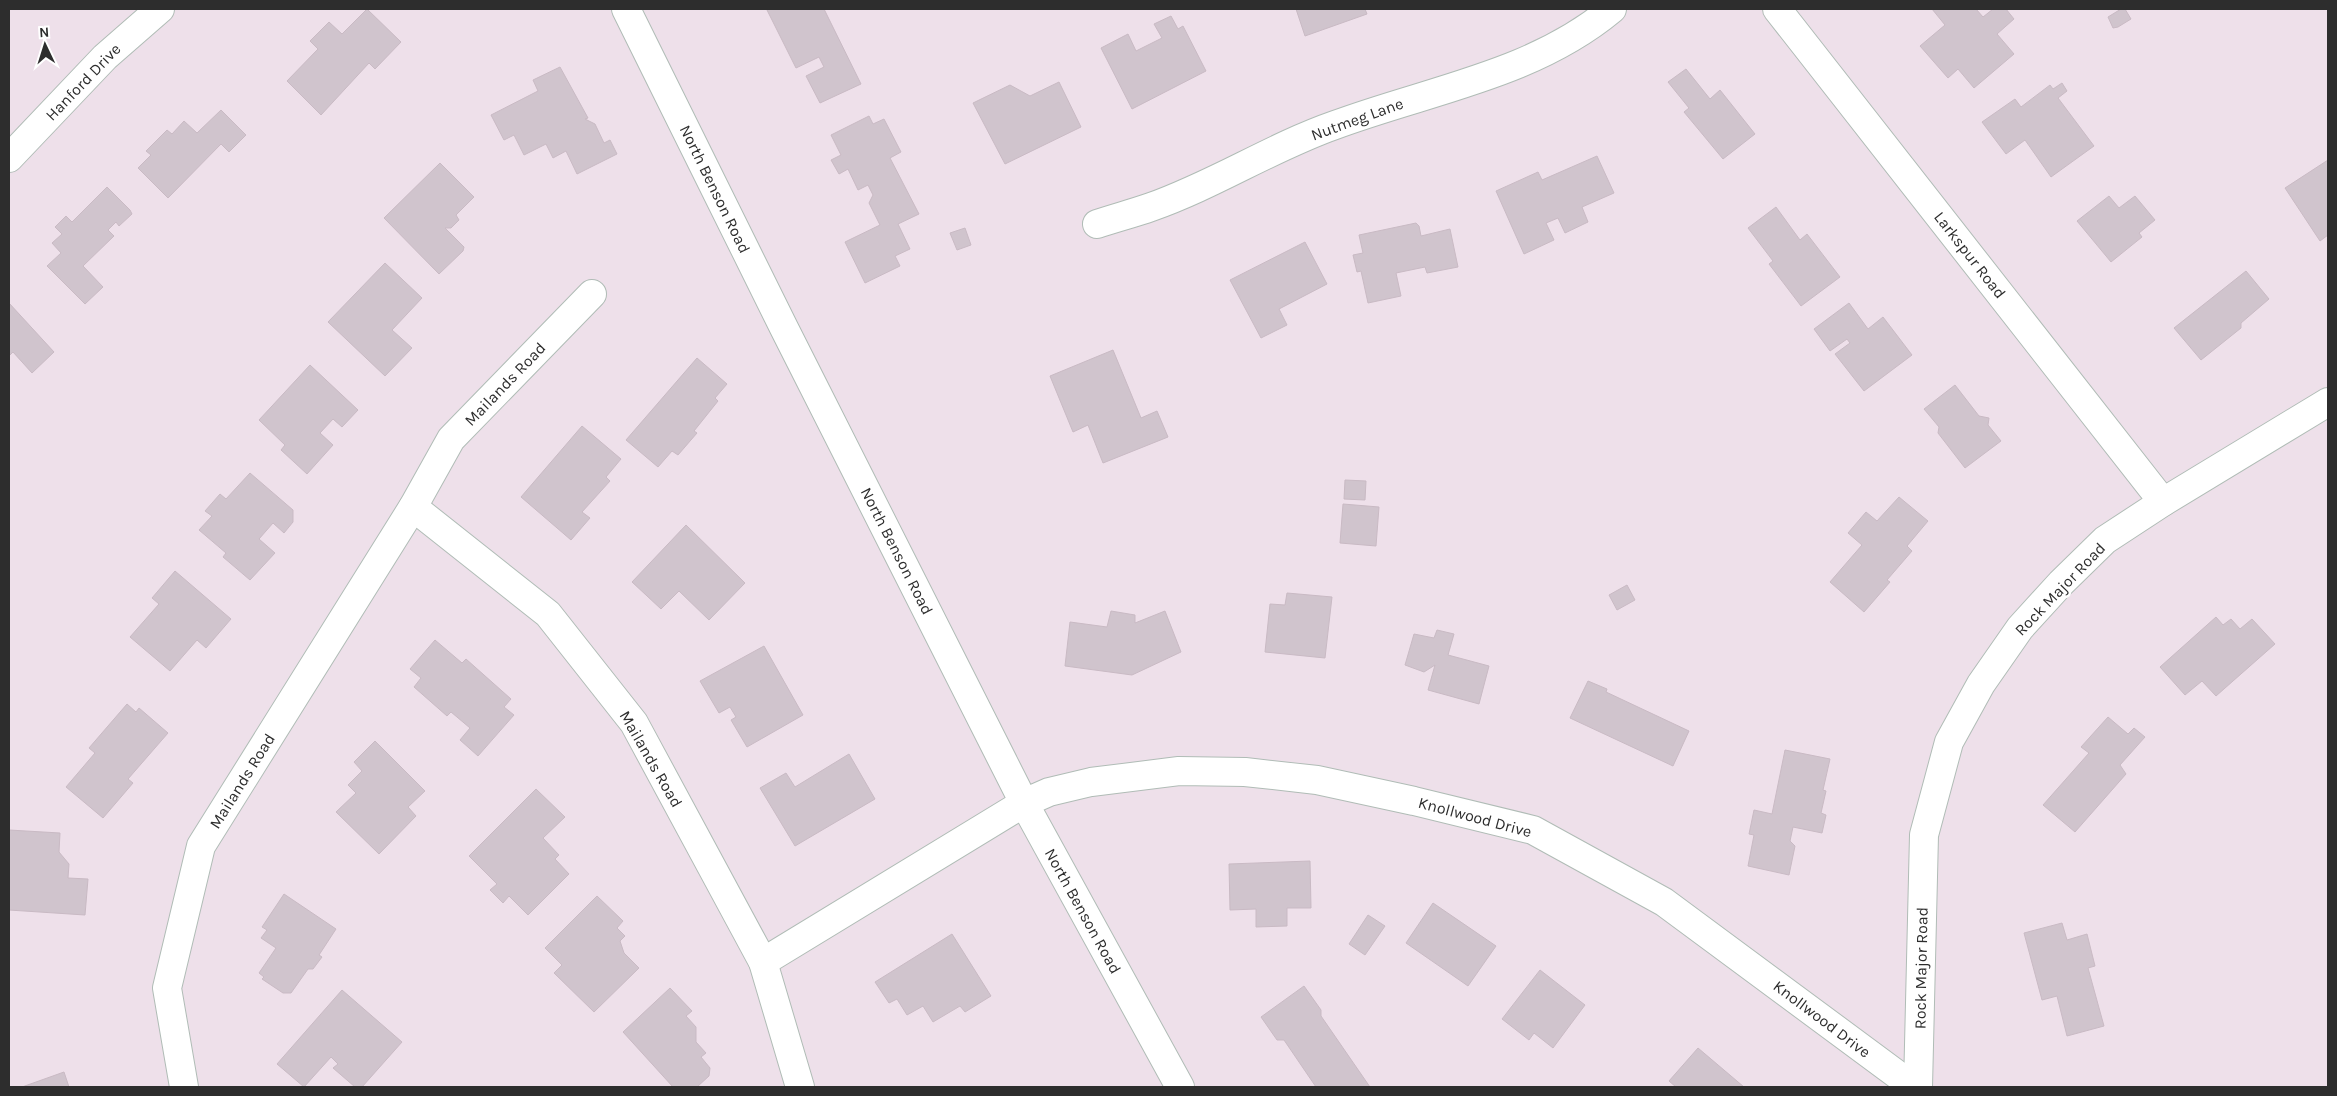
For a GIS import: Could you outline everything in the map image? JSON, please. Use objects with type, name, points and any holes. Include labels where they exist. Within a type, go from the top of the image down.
[{"type":"street","name":"Hanford Drive","points":[[9,158],[106,57],[160,9]]},
{"type":"street","name":"Nutmeg Lane","points":[[1097,224],[1152,207],[1333,125],[1485,78],[1544,54],[1593,25],[1612,9]]},
{"type":"street","name":"Larkspur Road","points":[[1777,9],[2163,502]]},
{"type":"street","name":"North Benson Road","points":[[633,11],[784,328],[1024,803],[1180,1087]]},
{"type":"street","name":"Mailands Road","points":[[184,1087],[167,988],[201,846],[412,507],[451,440],[592,294]]},
{"type":"street","name":"Rock Major Road","points":[[1918,1087],[1924,835],[1949,742],[1981,684],[2020,628],[2061,583],[2105,540],[2163,502],[2328,402]]},
{"type":"street","name":"Mailands Road","points":[[412,507],[548,614],[634,723],[763,962],[800,1087]]},
{"type":"street","name":"Knollwood Drive","points":[[1024,803],[1049,792],[1091,782],[1179,771],[1245,772],[1317,780],[1533,830],[1664,902],[1914,1087]]},
{"type":"street","points":[[763,962],[1024,803]]},
{"type":"building","points":[[367,9],[401,42],[375,69],[369,63],[321,115],[287,81],[318,49],[310,41],[329,22],[342,34]]},
{"type":"building","points":[[824,9],[861,84],[820,103],[806,76],[824,67],[819,57],[796,68],[767,10]]},
{"type":"building","points":[[1296,9],[1365,9],[1367,14],[1305,36]]},
{"type":"building","points":[[1932,9],[1976,9],[1983,17],[1993,9],[2006,9],[2014,19],[1997,34],[2014,54],[1974,88],[1958,69],[1948,78],[1920,46],[1945,25]]},
{"type":"building","points":[[2121,9],[2125,9],[2131,19],[2113,28],[2108,17]]},
{"type":"building","points":[[1171,16],[1178,29],[1183,26],[1206,71],[1132,109],[1101,48],[1128,34],[1136,51],[1162,38],[1154,24]]},
{"type":"building","points":[[560,67],[588,118],[585,119],[595,124],[604,143],[610,140],[617,154],[577,174],[566,151],[553,158],[546,144],[524,155],[514,135],[504,140],[491,115],[538,91],[533,80]]},
{"type":"building","points":[[1686,69],[1710,99],[1720,90],[1755,134],[1723,159],[1684,112],[1689,108],[1668,82]]},
{"type":"building","points":[[1059,82],[1081,127],[1005,164],[973,103],[1010,85],[1030,96]]},
{"type":"building","points":[[2062,83],[2067,91],[2058,98],[2094,146],[2051,177],[2025,140],[2006,154],[1982,122],[2015,99],[2021,107],[2050,85],[2053,89]]},
{"type":"building","points":[[221,110],[246,135],[229,152],[221,144],[168,198],[138,168],[151,155],[146,151],[167,130],[172,134],[184,121],[197,133]]},
{"type":"building","points":[[869,116],[873,124],[884,119],[901,152],[890,158],[919,214],[898,224],[910,249],[895,256],[900,266],[865,283],[845,242],[880,225],[869,203],[873,195],[868,185],[858,190],[848,169],[839,174],[831,160],[841,155],[831,135]]},
{"type":"building","points":[[1597,156],[1614,193],[1582,207],[1588,222],[1565,233],[1558,218],[1546,223],[1554,240],[1524,254],[1496,191],[1538,172],[1542,180]]},
{"type":"building","points":[[2328,160],[2328,235],[2320,241],[2285,188]]},
{"type":"building","points":[[440,163],[474,197],[456,215],[459,220],[451,228],[445,228],[464,247],[463,251],[439,274],[384,218]]},
{"type":"building","points":[[107,187],[132,214],[119,226],[116,222],[108,230],[114,236],[83,266],[103,287],[85,304],[47,266],[61,253],[52,243],[62,234],[55,227],[66,216],[72,222]]},
{"type":"building","points":[[2109,196],[2119,208],[2135,196],[2155,220],[2139,233],[2142,237],[2111,262],[2077,221]]},
{"type":"building","points":[[1776,207],[1800,240],[1807,234],[1840,277],[1801,306],[1769,264],[1773,261],[1748,228]]},
{"type":"building","points":[[1416,223],[1419,226],[1421,236],[1450,229],[1458,267],[1427,273],[1425,267],[1396,273],[1401,296],[1368,303],[1361,271],[1357,272],[1353,255],[1363,253],[1359,235]]},
{"type":"building","points":[[965,228],[971,245],[957,250],[950,233]]},
{"type":"building","points":[[1305,242],[1327,284],[1279,309],[1287,325],[1261,338],[1230,280]]},
{"type":"building","points":[[385,263],[422,298],[392,330],[412,348],[385,376],[328,322]]},
{"type":"building","points":[[2246,271],[2269,299],[2241,323],[2241,328],[2201,360],[2174,328]]},
{"type":"building","points":[[9,303],[54,352],[32,373],[13,352],[9,356]]},
{"type":"building","points":[[1849,303],[1868,329],[1883,317],[1912,355],[1864,391],[1835,354],[1850,343],[1847,339],[1830,351],[1814,329]]},
{"type":"building","points":[[1113,350],[1141,418],[1157,411],[1168,437],[1103,463],[1088,425],[1073,432],[1050,376]]},
{"type":"building","points":[[697,358],[727,384],[715,398],[718,401],[694,431],[697,433],[678,455],[672,451],[658,467],[626,440]]},
{"type":"building","points":[[310,365],[358,410],[342,427],[333,419],[320,433],[333,445],[307,474],[281,450],[285,445],[259,420]]},
{"type":"building","points":[[1955,385],[1979,416],[1989,418],[1988,425],[2001,441],[1965,468],[1938,433],[1939,427],[1924,409]]},
{"type":"building","points":[[582,426],[621,459],[606,477],[610,481],[582,512],[590,518],[571,540],[521,497]]},
{"type":"building","points":[[250,473],[293,510],[293,522],[284,533],[273,523],[259,539],[275,553],[250,580],[223,557],[226,553],[199,530],[212,516],[205,511],[220,494],[226,499]]},
{"type":"building","points":[[1345,480],[1366,481],[1365,500],[1344,499]]},
{"type":"building","points":[[1899,497],[1928,521],[1907,546],[1912,551],[1887,580],[1890,582],[1864,612],[1830,582],[1862,545],[1848,533],[1866,512],[1877,521]]},
{"type":"building","points":[[1343,504],[1379,507],[1376,546],[1340,543]]},
{"type":"building","points":[[686,525],[745,583],[709,620],[679,591],[661,609],[632,582]]},
{"type":"building","points":[[175,571],[231,619],[206,648],[197,640],[170,671],[130,637],[159,604],[152,598]]},
{"type":"building","points":[[1627,585],[1635,600],[1617,610],[1609,595]]},
{"type":"building","points":[[1287,593],[1332,597],[1325,658],[1265,652],[1270,604],[1285,605]]},
{"type":"building","points":[[1111,611],[1135,615],[1135,623],[1165,611],[1181,652],[1132,675],[1065,666],[1070,622],[1107,627]]},
{"type":"building","points":[[2216,617],[2223,625],[2231,619],[2240,629],[2252,619],[2275,644],[2216,696],[2202,681],[2185,695],[2160,667]]},
{"type":"building","points":[[1437,630],[1454,634],[1448,655],[1489,666],[1479,704],[1428,690],[1435,665],[1424,672],[1405,665],[1414,634],[1434,638]]},
{"type":"building","points":[[435,640],[462,663],[466,659],[511,699],[504,707],[514,715],[478,756],[460,740],[470,728],[451,712],[447,716],[414,687],[421,678],[410,669]]},
{"type":"building","points":[[764,646],[803,715],[747,747],[731,720],[736,717],[730,707],[719,713],[700,681]]},
{"type":"building","points":[[1588,681],[1607,689],[1606,692],[1689,731],[1673,766],[1570,718]]},
{"type":"building","points":[[127,704],[136,712],[139,708],[168,733],[128,779],[133,783],[103,818],[66,787],[95,753],[89,748]]},
{"type":"building","points":[[2108,717],[2128,734],[2134,728],[2145,737],[2120,765],[2126,774],[2075,832],[2043,805],[2089,753],[2081,747]]},
{"type":"building","points":[[375,741],[425,791],[408,807],[416,816],[379,854],[336,812],[356,793],[348,785],[362,771],[354,762]]},
{"type":"building","points":[[1785,750],[1830,759],[1823,790],[1826,791],[1821,813],[1826,815],[1822,833],[1793,827],[1790,841],[1795,846],[1789,875],[1748,866],[1754,835],[1749,834],[1754,810],[1772,814]]},
{"type":"building","points":[[849,754],[875,799],[795,846],[760,788],[786,773],[795,787]]},
{"type":"building","points":[[536,789],[565,817],[543,838],[559,855],[555,859],[569,874],[528,915],[509,896],[503,903],[490,890],[497,884],[469,856]]},
{"type":"building","points":[[9,830],[60,833],[59,852],[69,864],[68,878],[88,879],[85,915],[9,910]]},
{"type":"building","points":[[1310,861],[1311,908],[1287,908],[1287,926],[1256,927],[1256,909],[1230,910],[1229,864]]},
{"type":"building","points":[[284,894],[336,929],[319,955],[322,957],[313,969],[308,969],[291,993],[283,993],[262,979],[264,977],[259,973],[276,948],[261,938],[267,930],[262,927]]},
{"type":"building","points":[[597,896],[623,921],[617,928],[625,936],[620,941],[624,953],[639,968],[594,1012],[554,973],[562,965],[545,948]]},
{"type":"building","points":[[1433,903],[1496,946],[1468,986],[1406,943]]},
{"type":"building","points":[[1368,915],[1385,926],[1365,955],[1349,944]]},
{"type":"building","points":[[2062,923],[2067,940],[2087,934],[2095,966],[2088,968],[2104,1026],[2067,1036],[2057,996],[2042,1000],[2024,933]]},
{"type":"building","points":[[952,934],[991,996],[965,1012],[960,1006],[933,1022],[923,1006],[907,1015],[897,999],[889,1003],[875,982]]},
{"type":"building","points":[[1540,970],[1585,1005],[1553,1048],[1534,1033],[1529,1040],[1502,1019]]},
{"type":"building","points":[[1304,986],[1321,1010],[1321,1016],[1370,1087],[1316,1087],[1284,1040],[1277,1040],[1261,1017]]},
{"type":"building","points":[[670,988],[692,1011],[686,1016],[696,1027],[696,1042],[706,1053],[701,1057],[710,1068],[709,1076],[697,1087],[673,1087],[623,1032]]},
{"type":"building","points":[[342,990],[402,1042],[362,1087],[355,1087],[333,1068],[338,1064],[331,1057],[304,1087],[277,1064]]},
{"type":"building","points":[[1698,1048],[1744,1087],[1676,1087],[1669,1081]]},
{"type":"building","points":[[64,1072],[69,1087],[22,1087]]}]
